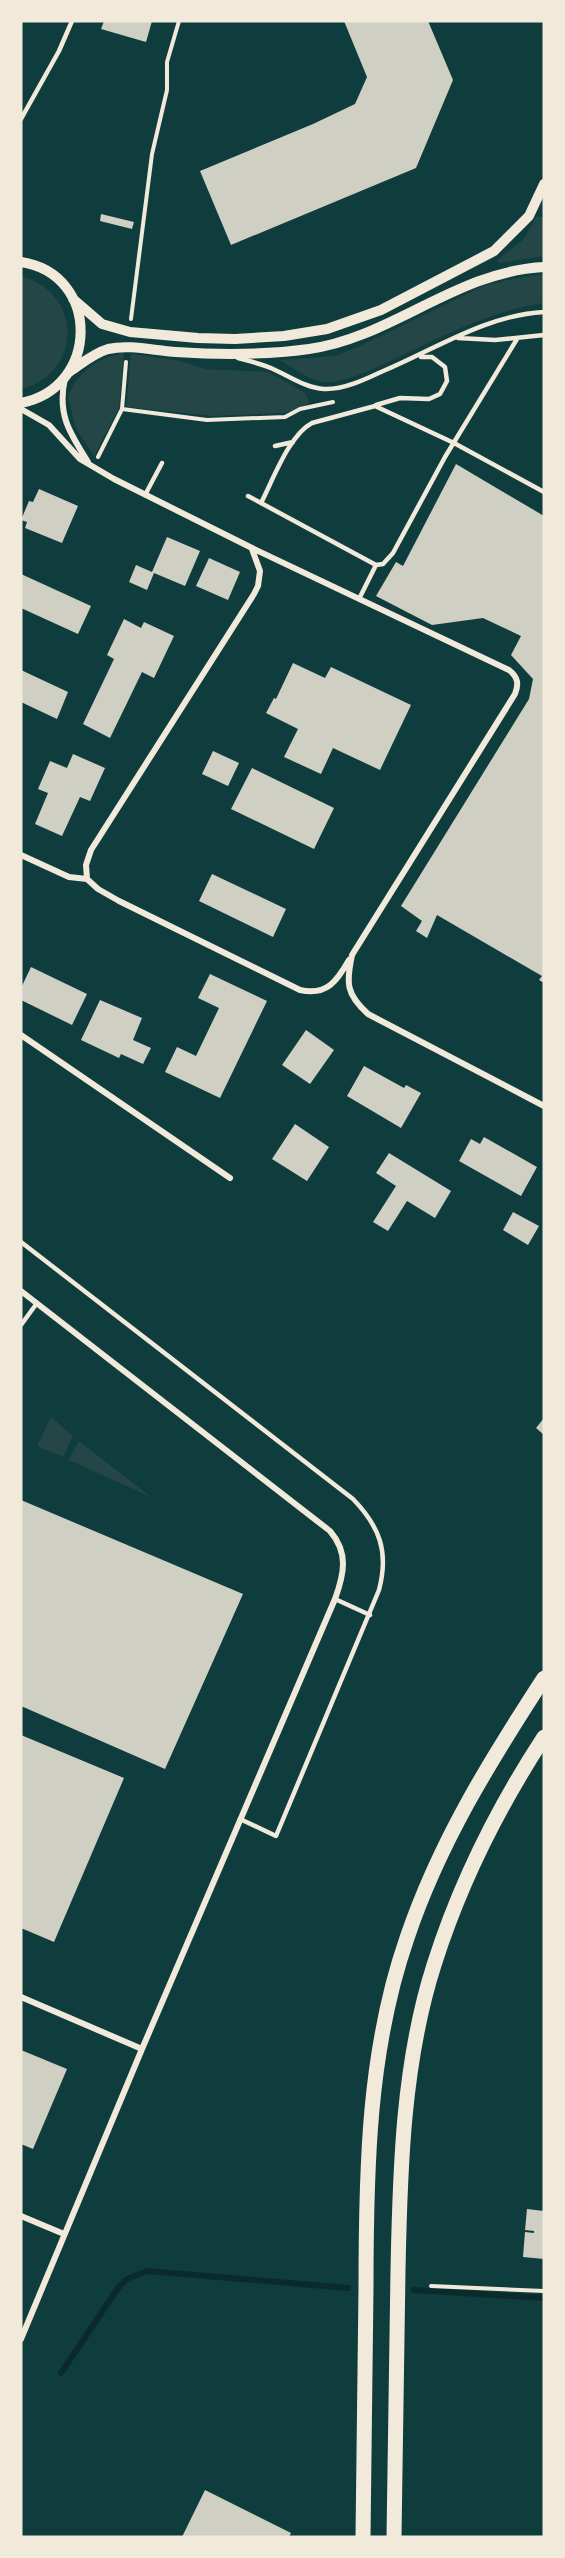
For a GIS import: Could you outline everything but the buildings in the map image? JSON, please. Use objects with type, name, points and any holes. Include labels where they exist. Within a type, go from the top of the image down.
[{"type":"main road","points":[[363,2537],[367,2187],[373,2097],[388,2008],[406,1941],[434,1866],[460,1814],[544,1678]]},
{"type":"main road","points":[[394,2537],[400,2198],[408,2096],[422,2009],[434,1965],[463,1883],[485,1835],[512,1786],[544,1737]]},
{"type":"street","points":[[23,261],[53,275],[73,299],[102,324],[130,332],[198,338],[234,339],[284,336],[327,328],[381,310],[494,250],[529,216],[544,184]]},
{"type":"street","points":[[21,403],[48,393],[94,355],[115,348],[227,354],[304,350],[331,344],[367,331],[479,281],[520,270],[544,267]]},
{"type":"street","points":[[73,299],[81,322],[81,336],[76,359],[67,375],[61,398],[63,416],[89,465]]},
{"type":"street","points":[[21,409],[49,425],[74,454],[89,465],[252,548],[509,670],[515,675],[518,685],[509,704],[352,955],[332,985],[320,991],[300,990],[119,901],[87,879],[69,877],[21,855]]},
{"type":"street","points":[[87,879],[86,865],[91,850],[223,646],[258,586],[259,566],[252,548]]},
{"type":"street","points":[[352,955],[348,973],[348,988],[355,1002],[368,1014],[544,1106]]},
{"type":"street","points":[[21,1035],[230,1178]]},
{"type":"street","points":[[21,1291],[330,1532],[340,1545],[344,1562],[335,1599],[142,2049],[21,2339]]},
{"type":"street","points":[[21,1997],[142,2049]]},
{"type":"street","points":[[21,2216],[64,2234]]},
{"type":"lane","points":[[21,119],[59,51],[72,21]]},
{"type":"lane","points":[[227,354],[258,363],[307,385],[325,389],[363,380],[504,318],[544,312]]},
{"type":"lane","points":[[456,338],[518,339],[544,335]]},
{"type":"lane","points":[[248,496],[376,565],[383,564],[393,553],[454,443],[518,339]]},
{"type":"lane","points":[[261,503],[293,442],[304,428],[312,423],[400,398],[435,398],[444,390],[448,375],[443,363],[432,357],[416,358]]},
{"type":"lane","points":[[375,406],[454,443],[544,492]]},
{"type":"lane","points":[[275,446],[293,442]]},
{"type":"lane","points":[[145,495],[162,463]]},
{"type":"lane","points":[[359,599],[376,565]]},
{"type":"lane","points":[[21,1242],[353,1499],[374,1525],[384,1552],[383,1575],[370,1615],[276,1836],[240,1819]]},
{"type":"lane","points":[[21,1325],[37,1303]]},
{"type":"lane","points":[[335,1599],[370,1615]]},
{"type":"path","points":[[131,324],[152,154],[167,90],[167,62],[179,21]]},
{"type":"path","points":[[106,463],[97,459],[122,409],[127,353]]},
{"type":"path","points":[[122,409],[207,420],[285,417],[300,410],[334,402]]},
{"type":"path","points":[[431,2286],[544,2291]]},
{"type":"shaded area","points":[[536,217],[542,217],[544,224],[544,256],[499,263],[497,260],[523,240]]},
{"type":"shaded area","points":[[544,274],[544,303],[509,310],[476,322],[350,378],[323,382],[304,375],[280,360],[335,356],[483,286]]},
{"type":"shaded area","points":[[21,276],[41,285],[56,299],[65,315],[68,333],[65,351],[56,367],[41,380],[21,389]]},
{"type":"shaded area","points":[[124,353],[119,408],[94,456],[75,427],[68,396],[77,379],[90,367],[106,358]]},
{"type":"shaded area","points":[[131,354],[181,361],[205,369],[268,372],[304,392],[310,403],[285,413],[213,416],[126,407]]},
{"type":"shaded area","points":[[51,1417],[73,1436],[63,1457],[37,1446]]},
{"type":"shaded area","points":[[79,1441],[151,1497],[69,1460]]},
{"type":"waterway","points":[[61,2373],[118,2288],[127,2279],[147,2271],[348,2288]]},
{"type":"waterway","points":[[414,2290],[544,2298]]}]
